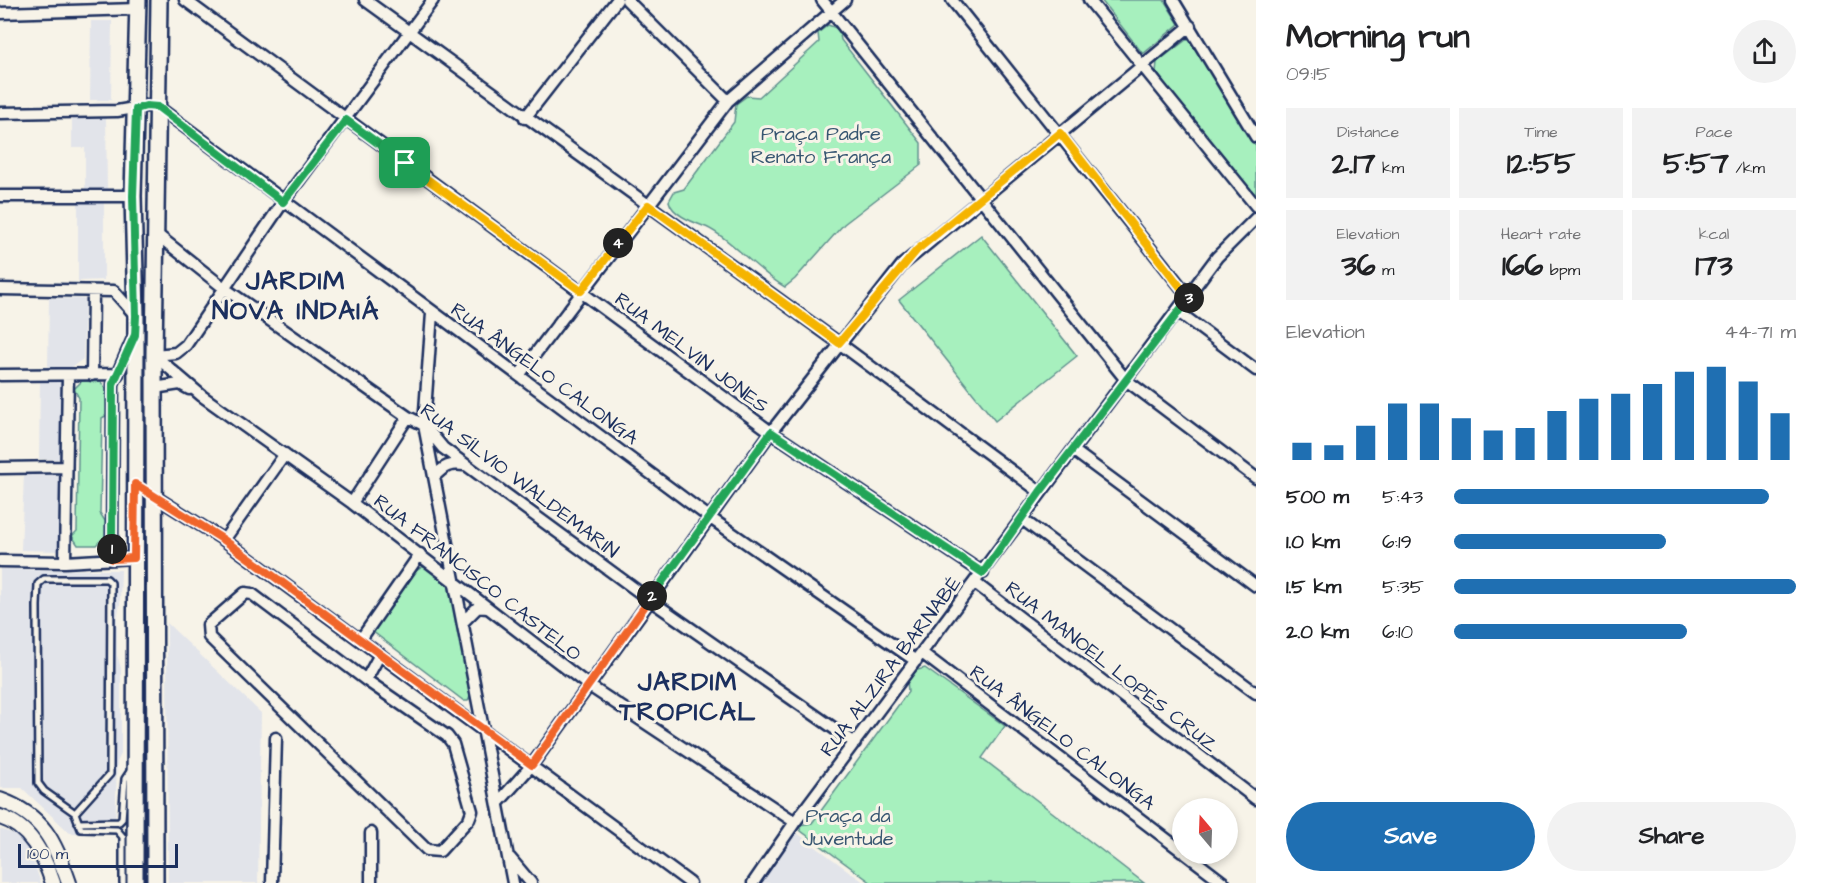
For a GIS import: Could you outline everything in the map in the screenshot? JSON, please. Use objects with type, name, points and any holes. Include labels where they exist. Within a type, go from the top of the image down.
[{"type":"main road","points":[[155,883],[154,355],[159,0]]},
{"type":"main road","points":[[135,883],[136,316],[133,196],[138,4]]},
{"type":"main road","points":[[0,800],[32,816],[45,830],[61,858],[69,883]]},
{"type":"main road","points":[[0,817],[13,824],[37,845],[53,883]]},
{"type":"main road","points":[[134,832],[155,833]]},
{"type":"street","name":"RUA MELVIN JONES","points":[[185,0],[771,432],[983,573]]},
{"type":"street","points":[[365,0],[410,35],[839,343],[1040,492]]},
{"type":"street","points":[[154,355],[181,351],[283,202],[410,35],[433,0]]},
{"type":"street","points":[[525,118],[617,0]]},
{"type":"street","points":[[627,0],[728,101]]},
{"type":"street","points":[[822,0],[1126,380],[1256,478]]},
{"type":"street","points":[[520,374],[728,101],[844,0]]},
{"type":"street","points":[[952,0],[1189,297]]},
{"type":"street","points":[[1089,0],[1256,206]]},
{"type":"street","points":[[1173,0],[1256,137]]},
{"type":"street","points":[[0,13],[138,4]]},
{"type":"street","points":[[498,803],[532,765],[771,432],[902,266],[979,199],[1190,26]]},
{"type":"street","points":[[0,113],[158,107]]},
{"type":"street","name":"RUA ÂNGELO CALONGA","points":[[158,107],[432,313],[520,374],[710,517],[919,657],[1172,844]]},
{"type":"street","points":[[0,196],[133,196]]},
{"type":"street","name":"RUA ALZIRA BARNABÉ","points":[[753,883],[795,822],[1217,257],[1256,218]]},
{"type":"street","name":"RUA SÍLVIO WALDEMARIN","points":[[155,233],[224,288],[408,417],[423,425],[443,448],[650,600],[855,743]]},
{"type":"street","points":[[0,289],[114,291],[136,316]]},
{"type":"street","points":[[92,375],[93,291]]},
{"type":"street","points":[[1177,311],[1256,370]]},
{"type":"street","points":[[432,313],[423,425],[481,727],[510,856],[513,883]]},
{"type":"street","points":[[112,559],[113,384],[135,335]]},
{"type":"street","name":"RUA FRANCISCO CASTELO","points":[[154,355],[202,396],[352,502],[588,685],[795,822]]},
{"type":"street","points":[[0,375],[118,374]]},
{"type":"street","points":[[65,562],[68,375]]},
{"type":"street","name":"RUA FRANCISCO CASTELO","points":[[154,388],[180,384],[202,396]]},
{"type":"street","points":[[352,502],[408,417]]},
{"type":"street","points":[[1074,451],[1256,586]]},
{"type":"street","points":[[224,540],[285,454]]},
{"type":"street","points":[[434,477],[442,467],[452,463],[467,466]]},
{"type":"street","points":[[0,468],[66,466]]},
{"type":"street","points":[[135,484],[224,540],[690,883]]},
{"type":"street","points":[[1022,519],[1256,693]]},
{"type":"street","points":[[361,639],[420,554]]},
{"type":"street","points":[[0,561],[65,562],[134,558]]},
{"type":"street","name":"RUA MANOEL LOPES CRUZ","points":[[975,583],[1256,799]]},
{"type":"street","points":[[252,594],[366,680],[447,736],[458,753],[472,811],[469,819],[440,851],[427,850],[410,834],[209,637],[208,625],[241,595],[252,594]]},
{"type":"street","points":[[462,621],[478,607],[487,608]]},
{"type":"street","points":[[366,680],[380,654]]},
{"type":"street","points":[[272,883],[276,738]]},
{"type":"street","points":[[371,832],[371,883]]},
{"type":"street","points":[[510,856],[531,883]]},
{"type":"street","points":[[1199,864],[1224,883]]},
{"type":"lane","points":[[75,813],[111,774],[111,583],[107,579],[44,579],[38,584],[38,783],[44,791],[75,813],[81,829],[117,830],[123,837],[123,883]]},
{"type":"lane","points":[[78,823],[119,822],[123,819],[125,779],[134,768]]},
{"type":"shaded area","points":[[91,21],[112,21],[111,100],[90,100]]},
{"type":"shaded area","points":[[106,116],[107,190],[85,190],[85,148],[72,148],[72,117]]},
{"type":"shaded area","points":[[78,202],[104,202],[104,280],[78,281]]},
{"type":"shaded area","points":[[49,298],[85,299],[83,359],[69,369],[48,369]]},
{"type":"shaded area","points":[[40,380],[62,381],[61,459],[39,459]]},
{"type":"shaded area","points":[[24,474],[60,475],[58,551],[21,550]]},
{"type":"shaded area","points":[[0,569],[121,570],[117,655],[121,668],[121,754],[117,762],[115,834],[70,833],[22,788],[0,788]]},
{"type":"shaded area","points":[[167,623],[261,713],[258,883],[168,883]]},
{"type":"shaded area","points":[[0,829],[25,838],[41,883],[0,883]]},
{"type":"shaded area","points":[[797,833],[865,883],[759,883]]},
{"type":"green space","points":[[1101,0],[1164,0],[1179,24],[1143,54]]},
{"type":"green space","name":"Praça Padre Renato França","points":[[828,25],[839,29],[841,40],[921,143],[921,165],[844,224],[795,279],[785,287],[715,232],[679,214],[669,201],[674,192],[684,189],[734,122],[736,104],[747,96],[759,97],[819,42],[818,33]]},
{"type":"green space","points":[[1186,40],[1192,40],[1256,141],[1256,201],[1156,72],[1157,62]]},
{"type":"green space","points":[[981,235],[1077,356],[995,421],[899,300]]},
{"type":"green space","points":[[82,381],[101,382],[106,389],[107,415],[102,418],[100,513],[105,521],[105,536],[96,545],[78,545],[72,536],[77,531],[79,398],[74,389]]},
{"type":"green space","points":[[422,567],[428,567],[451,584],[470,697],[468,701],[464,701],[372,631],[414,572]]},
{"type":"green space","name":"Praça da Juventude","points":[[925,668],[1005,726],[982,758],[1144,883],[872,883],[801,831],[799,825],[812,823],[908,692],[907,679],[914,671]]},
{"type":"district","name":"JARDIM NOVA INDAIÁ","points":[[296,295]]},
{"type":"district","name":"JARDIM TROPICAL","points":[[688,696]]},
{"type":"route","points":[[146,106],[158,107],[283,202],[346,120],[405,163],[581,291],[648,205],[839,343],[917,250],[1060,133],[1189,297],[1074,451],[1040,492],[983,573],[771,432],[532,765],[224,540],[135,484],[134,558],[112,559],[113,384],[135,335],[133,196],[136,109],[146,106]]}]
